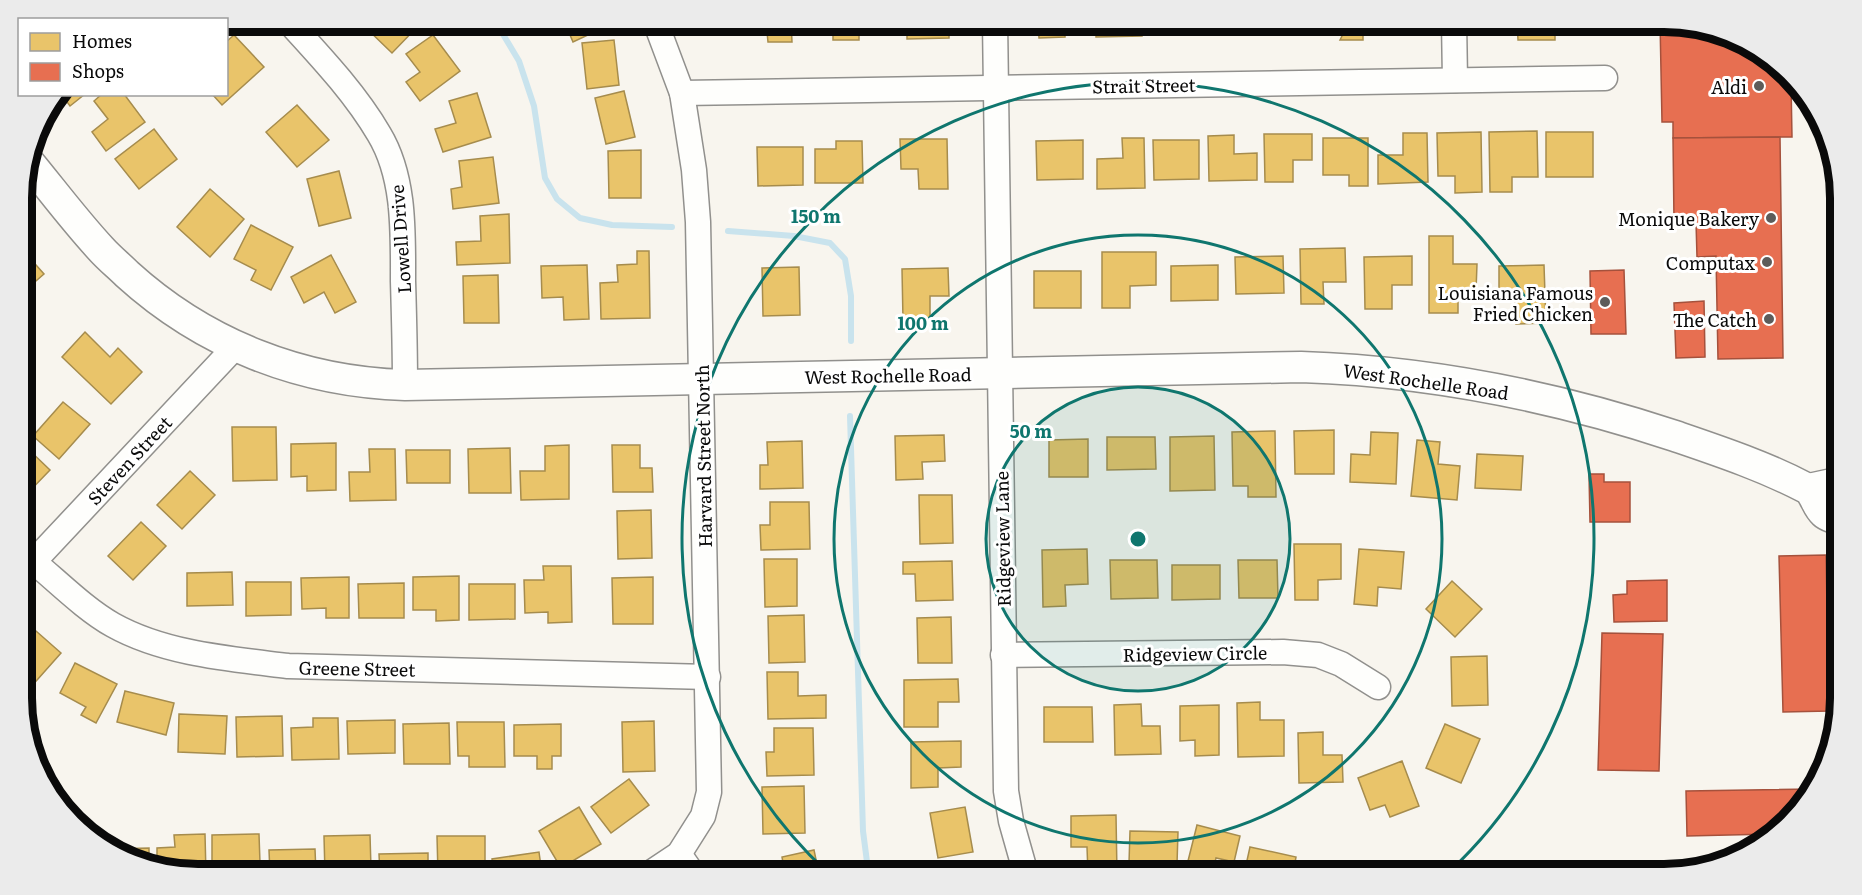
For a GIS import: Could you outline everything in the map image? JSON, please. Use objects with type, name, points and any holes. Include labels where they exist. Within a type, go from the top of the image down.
[{"type":"street","name":"Lowell Drive","points":[[297,32],[356,100],[380,135],[394,169],[401,207],[403,240],[405,385]]},
{"type":"street","name":"Harvard Street North","points":[[659,32],[682,93],[694,170],[698,222],[709,792],[703,816],[679,854],[664,864]]},
{"type":"street","name":"Ridgeview Lane","points":[[995,32],[1006,791],[1011,821],[1023,863]]},
{"type":"street","points":[[1454,32],[1455,80]]},
{"type":"street","name":"Strait Street","points":[[682,93],[1605,78]]},
{"type":"street","name":"West Rochelle Road","points":[[34,169],[102,250],[148,293],[180,316],[235,347],[283,365],[334,378],[371,384],[405,385],[999,372],[1301,367],[1354,369],[1419,376],[1515,393],[1619,418],[1726,453],[1809,489],[1830,484]]},
{"type":"street","name":"Steven Street","points":[[32,564],[235,347]]},
{"type":"street","points":[[1809,489],[1824,514],[1830,517]]},
{"type":"street","name":"Greene Street","points":[[32,571],[113,625],[167,647],[234,659],[288,666],[708,677]]},
{"type":"street","name":"Ridgeview Circle","points":[[1003,656],[1283,652],[1318,655],[1341,664],[1378,687]]},
{"type":"street","points":[[679,854],[686,864]]},
{"type":"building: Homes","points":[[370,32],[412,32],[392,53]]},
{"type":"building: Homes","points":[[569,32],[594,32],[573,42]]},
{"type":"building: Homes","points":[[767,32],[792,32],[792,42],[768,42]]},
{"type":"building: Homes","points":[[833,32],[859,32],[859,40],[833,40]]},
{"type":"building: Homes","points":[[907,32],[949,32],[949,38],[907,39]]},
{"type":"building: Homes","points":[[1039,32],[1065,32],[1065,37],[1039,38]]},
{"type":"building: Homes","points":[[1096,32],[1142,32],[1142,36],[1096,37]]},
{"type":"building: Homes","points":[[1151,32],[1198,32],[1151,33]]},
{"type":"building: Homes","points":[[1231,32],[1254,32],[1254,34],[1231,35]]},
{"type":"building: Homes","points":[[1262,32],[1309,32],[1262,33]]},
{"type":"building: Homes","points":[[1317,32],[1363,32],[1363,40],[1340,40],[1343,34],[1317,34]]},
{"type":"building: Homes","points":[[1518,32],[1555,32],[1555,40],[1518,40]]},
{"type":"building: Homes","points":[[234,35],[264,67],[222,105],[214,96],[228,96],[228,40]]},
{"type":"building: Homes","points":[[433,35],[460,71],[420,101],[406,82],[420,72],[406,54]]},
{"type":"building: Homes","points":[[614,40],[619,85],[587,89],[582,43]]},
{"type":"building: Homes","points":[[624,91],[635,137],[606,144],[595,98]]},
{"type":"building: Homes","points":[[477,93],[491,137],[443,152],[435,129],[456,123],[449,101]]},
{"type":"building: Homes","points":[[67,96],[82,96],[70,106],[65,99]]},
{"type":"building: Homes","points":[[100,96],[126,96],[145,122],[106,151],[92,132],[108,119],[94,101]]},
{"type":"building: Homes","points":[[297,105],[329,140],[297,167],[266,132]]},
{"type":"building: Homes","points":[[154,129],[177,159],[139,189],[115,159]]},
{"type":"building: Homes","points":[[1537,131],[1538,177],[1512,177],[1512,192],[1490,192],[1489,132]]},
{"type":"building: Homes","points":[[1481,132],[1482,192],[1455,193],[1455,176],[1438,176],[1437,133]]},
{"type":"building: Homes","points":[[1546,132],[1593,132],[1593,177],[1546,177]]},
{"type":"building: Homes","points":[[1403,133],[1427,133],[1428,182],[1378,184],[1378,155],[1403,155]]},
{"type":"building: Homes","points":[[1264,134],[1312,134],[1312,160],[1293,160],[1293,182],[1265,182]]},
{"type":"building: Homes","points":[[1234,135],[1234,154],[1257,153],[1257,180],[1209,181],[1208,136]]},
{"type":"building: Homes","points":[[1122,138],[1144,138],[1145,188],[1097,189],[1097,159],[1123,158]]},
{"type":"building: Homes","points":[[1323,138],[1368,138],[1368,186],[1349,186],[1349,175],[1323,175]]},
{"type":"building: Homes","points":[[900,139],[947,139],[948,189],[919,189],[918,169],[901,169]]},
{"type":"building: Homes","points":[[1083,140],[1083,179],[1037,180],[1036,141]]},
{"type":"building: Homes","points":[[1153,140],[1199,140],[1199,179],[1154,180]]},
{"type":"building: Homes","points":[[836,141],[862,141],[863,183],[815,183],[815,149],[836,149]]},
{"type":"building: Homes","points":[[757,147],[803,147],[803,185],[758,186]]},
{"type":"building: Homes","points":[[641,150],[641,198],[609,198],[608,151]]},
{"type":"building: Homes","points":[[493,157],[499,203],[453,209],[451,189],[462,187],[459,161]]},
{"type":"building: Homes","points":[[339,171],[351,218],[319,226],[307,179]]},
{"type":"building: Homes","points":[[210,189],[244,219],[210,257],[177,227]]},
{"type":"building: Homes","points":[[509,214],[510,263],[457,265],[456,242],[481,241],[480,216]]},
{"type":"building: Homes","points":[[251,225],[293,247],[271,290],[251,280],[256,270],[234,259]]},
{"type":"building: Homes","points":[[1429,236],[1453,236],[1453,264],[1477,264],[1476,291],[1458,292],[1458,313],[1429,313]]},
{"type":"building: Homes","points":[[1345,248],[1346,282],[1323,282],[1324,304],[1301,304],[1300,249]]},
{"type":"building: Homes","points":[[637,251],[649,251],[650,318],[601,319],[600,283],[618,282],[617,265],[637,264]]},
{"type":"building: Homes","points":[[1102,252],[1156,252],[1156,285],[1130,286],[1130,308],[1102,308]]},
{"type":"building: Homes","points":[[331,255],[356,302],[335,313],[324,292],[304,303],[291,277]]},
{"type":"building: Homes","points":[[1283,256],[1284,293],[1236,294],[1235,257]]},
{"type":"building: Homes","points":[[1412,256],[1412,285],[1392,285],[1392,309],[1365,309],[1364,257]]},
{"type":"building: Homes","points":[[32,260],[44,274],[32,284]]},
{"type":"building: Homes","points":[[587,265],[589,319],[564,320],[563,297],[542,298],[541,266]]},
{"type":"building: Homes","points":[[1218,265],[1218,300],[1171,301],[1171,266]]},
{"type":"building: Homes","points":[[1544,265],[1546,323],[1516,324],[1515,296],[1499,296],[1499,266]]},
{"type":"building: Homes","points":[[799,267],[800,315],[763,316],[762,268]]},
{"type":"building: Homes","points":[[948,268],[949,296],[930,296],[930,319],[903,320],[902,269]]},
{"type":"building: Homes","points":[[1034,271],[1081,271],[1081,308],[1034,308]]},
{"type":"building: Homes","points":[[498,275],[499,323],[464,323],[463,276]]},
{"type":"building: Homes","points":[[85,332],[110,357],[118,348],[142,372],[111,404],[62,357]]},
{"type":"building: Homes","points":[[63,402],[90,424],[59,459],[33,436]]},
{"type":"building: Homes","points":[[232,427],[276,427],[277,480],[233,481]]},
{"type":"building: Homes","points":[[1334,430],[1334,474],[1295,474],[1294,431]]},
{"type":"building: Homes","points":[[1275,431],[1276,497],[1248,497],[1248,486],[1233,486],[1232,432]]},
{"type":"building: Homes","points":[[1371,432],[1398,433],[1396,484],[1350,482],[1351,454],[1370,455]]},
{"type":"building: Homes","points":[[944,435],[945,461],[922,462],[923,479],[896,480],[895,436]]},
{"type":"building: Homes","points":[[1214,436],[1215,490],[1170,491],[1170,437]]},
{"type":"building: Homes","points":[[1107,437],[1155,437],[1156,469],[1107,470]]},
{"type":"building: Homes","points":[[1088,439],[1088,477],[1049,477],[1049,440]]},
{"type":"building: Homes","points":[[1417,440],[1440,442],[1438,464],[1460,466],[1457,500],[1411,496]]},
{"type":"building: Homes","points":[[802,441],[803,488],[760,489],[760,465],[768,465],[767,442]]},
{"type":"building: Homes","points":[[336,443],[336,490],[307,491],[307,476],[291,477],[291,444]]},
{"type":"building: Homes","points":[[569,445],[569,499],[521,500],[520,471],[545,471],[545,446]]},
{"type":"building: Homes","points":[[612,445],[640,445],[640,468],[652,468],[653,492],[613,492]]},
{"type":"building: Homes","points":[[510,448],[511,493],[469,493],[468,449]]},
{"type":"building: Homes","points":[[369,449],[395,449],[396,500],[350,501],[349,472],[370,472]]},
{"type":"building: Homes","points":[[406,450],[450,450],[450,483],[407,483]]},
{"type":"building: Homes","points":[[32,453],[50,470],[32,489]]},
{"type":"building: Homes","points":[[1477,454],[1523,456],[1521,490],[1475,488]]},
{"type":"building: Homes","points":[[190,471],[215,495],[182,529],[157,505]]},
{"type":"building: Homes","points":[[919,495],[952,495],[953,543],[920,544]]},
{"type":"building: Homes","points":[[770,502],[809,502],[810,549],[761,550],[760,525],[770,525]]},
{"type":"building: Homes","points":[[651,510],[652,558],[618,559],[617,511]]},
{"type":"building: Homes","points":[[141,522],[166,546],[133,580],[108,556]]},
{"type":"building: Homes","points":[[1294,544],[1341,544],[1341,579],[1318,580],[1318,600],[1295,600]]},
{"type":"building: Homes","points":[[1087,549],[1088,584],[1065,585],[1066,606],[1043,607],[1042,550]]},
{"type":"building: Homes","points":[[1359,549],[1404,552],[1401,589],[1378,587],[1377,606],[1354,604]]},
{"type":"building: Homes","points":[[764,559],[797,559],[797,606],[765,607]]},
{"type":"building: Homes","points":[[1110,560],[1157,560],[1158,598],[1111,599]]},
{"type":"building: Homes","points":[[1238,560],[1277,560],[1278,598],[1239,598]]},
{"type":"building: Homes","points":[[952,561],[953,600],[916,601],[915,574],[903,574],[903,562]]},
{"type":"building: Homes","points":[[1172,565],[1220,565],[1220,599],[1172,600]]},
{"type":"building: Homes","points":[[543,566],[571,566],[572,622],[548,623],[548,612],[525,613],[524,580],[544,580]]},
{"type":"building: Homes","points":[[232,572],[233,605],[187,606],[187,573]]},
{"type":"building: Homes","points":[[459,576],[459,620],[436,621],[436,610],[413,610],[413,577]]},
{"type":"building: Homes","points":[[349,577],[349,618],[326,618],[326,608],[302,609],[301,578]]},
{"type":"building: Homes","points":[[653,577],[653,624],[613,624],[612,578]]},
{"type":"building: Homes","points":[[1452,581],[1482,609],[1455,637],[1426,609]]},
{"type":"building: Homes","points":[[246,582],[291,582],[291,615],[246,616]]},
{"type":"building: Homes","points":[[404,583],[404,618],[359,618],[358,584]]},
{"type":"building: Homes","points":[[469,584],[515,584],[515,619],[469,620]]},
{"type":"building: Homes","points":[[804,615],[805,662],[769,663],[768,616]]},
{"type":"building: Homes","points":[[951,617],[952,663],[918,663],[917,618]]},
{"type":"building: Homes","points":[[36,631],[61,653],[32,686],[32,636]]},
{"type":"building: Homes","points":[[1487,656],[1488,705],[1452,706],[1451,657]]},
{"type":"building: Homes","points":[[75,663],[117,684],[96,723],[81,715],[86,707],[60,693]]},
{"type":"building: Homes","points":[[767,672],[798,672],[798,696],[826,695],[826,718],[768,719]]},
{"type":"building: Homes","points":[[958,679],[959,702],[938,702],[938,727],[904,727],[904,680]]},
{"type":"building: Homes","points":[[125,691],[174,703],[166,735],[117,722]]},
{"type":"building: Homes","points":[[1260,702],[1260,720],[1284,720],[1284,756],[1238,757],[1237,703]]},
{"type":"building: Homes","points":[[1141,704],[1142,726],[1160,726],[1161,754],[1115,755],[1114,705]]},
{"type":"building: Homes","points":[[1219,705],[1219,755],[1195,756],[1195,740],[1180,741],[1180,706]]},
{"type":"building: Homes","points":[[1044,707],[1092,707],[1093,742],[1044,742]]},
{"type":"building: Homes","points":[[179,714],[227,716],[225,754],[178,752]]},
{"type":"building: Homes","points":[[282,716],[283,756],[237,757],[236,717]]},
{"type":"building: Homes","points":[[313,718],[338,718],[339,759],[292,760],[291,728],[313,727]]},
{"type":"building: Homes","points":[[395,720],[395,753],[348,754],[347,721]]},
{"type":"building: Homes","points":[[654,721],[655,771],[623,772],[622,722]]},
{"type":"building: Homes","points":[[457,722],[504,722],[505,767],[469,767],[469,756],[458,756]]},
{"type":"building: Homes","points":[[449,723],[450,764],[404,764],[403,724]]},
{"type":"building: Homes","points":[[561,724],[561,756],[552,756],[552,769],[537,769],[537,756],[514,756],[514,725]]},
{"type":"building: Homes","points":[[1445,724],[1480,739],[1461,783],[1426,768]]},
{"type":"building: Homes","points":[[774,728],[813,728],[814,775],[767,776],[766,752],[774,752]]},
{"type":"building: Homes","points":[[1323,732],[1323,755],[1342,755],[1343,782],[1299,783],[1298,733]]},
{"type":"building: Homes","points":[[961,741],[961,767],[938,768],[938,787],[911,788],[911,742]]},
{"type":"building: Homes","points":[[1402,761],[1419,806],[1390,817],[1385,805],[1370,810],[1358,778]]},
{"type":"building: Homes","points":[[629,779],[649,805],[611,833],[591,807]]},
{"type":"building: Homes","points":[[804,786],[805,833],[763,834],[762,787]]},
{"type":"building: Homes","points":[[579,807],[601,844],[568,864],[558,864],[539,831]]},
{"type":"building: Homes","points":[[965,807],[973,852],[938,858],[930,813]]},
{"type":"building: Homes","points":[[1116,815],[1117,863],[1088,863],[1087,847],[1071,847],[1071,816]]},
{"type":"building: Homes","points":[[1197,825],[1240,836],[1234,862],[1216,858],[1215,863],[1187,863]]},
{"type":"building: Homes","points":[[1130,831],[1178,832],[1177,863],[1129,863]]},
{"type":"building: Homes","points":[[205,834],[206,864],[157,858],[157,848],[175,847],[174,835]]},
{"type":"building: Homes","points":[[259,834],[260,863],[212,864],[212,835]]},
{"type":"building: Homes","points":[[370,835],[371,864],[325,864],[324,836]]},
{"type":"building: Homes","points":[[437,836],[485,836],[485,864],[438,864]]},
{"type":"building: Homes","points":[[1250,847],[1296,857],[1295,863],[1246,863]]},
{"type":"building: Homes","points":[[149,848],[149,856],[144,855],[130,849]]},
{"type":"building: Homes","points":[[315,849],[316,864],[270,864],[269,850]]},
{"type":"building: Homes","points":[[814,850],[817,864],[783,864],[782,857]]},
{"type":"building: Homes","points":[[539,852],[541,864],[493,864],[492,859]]},
{"type":"building: Homes","points":[[428,853],[428,864],[379,864],[379,854]]},
{"type":"building: Shops","points":[[1660,32],[1686,33],[1728,44],[1757,60],[1791,91],[1792,137],[1673,138],[1673,122],[1662,122]]},
{"type":"building: Shops","points":[[1780,137],[1783,358],[1718,359],[1716,256],[1697,257],[1696,222],[1674,222],[1673,138]]},
{"type":"building: Shops","points":[[1624,270],[1626,334],[1591,334],[1590,271]]},
{"type":"building: Shops","points":[[1704,301],[1705,357],[1676,358],[1674,303]]},
{"type":"building: Shops","points":[[1589,474],[1604,474],[1604,482],[1630,482],[1630,522],[1590,522]]},
{"type":"building: Shops","points":[[1826,555],[1829,711],[1783,712],[1779,556]]},
{"type":"building: Shops","points":[[1667,580],[1667,621],[1614,622],[1613,595],[1627,594],[1627,581]]},
{"type":"building: Shops","points":[[1602,633],[1663,634],[1659,771],[1598,770]]},
{"type":"building: Shops","points":[[1803,789],[1789,807],[1758,834],[1687,836],[1686,791]]},
{"type":"waterway","points":[[502,32],[519,61],[534,106],[545,178],[557,199],[580,218],[612,225],[672,227]]},
{"type":"waterway","points":[[728,231],[794,236],[830,243],[845,259],[851,296],[851,341]]},
{"type":"waterway","points":[[850,416],[863,831],[868,864]]},
{"type":"place","name":"Aldi","points":[[1759,86]]},
{"type":"place","name":"Monique Bakery","points":[[1771,218]]},
{"type":"place","name":"Computax","points":[[1767,262]]},
{"type":"place","name":"Louisiana Famous Fried Chicken","points":[[1605,302]]},
{"type":"place","name":"The Catch","points":[[1769,319]]}]
